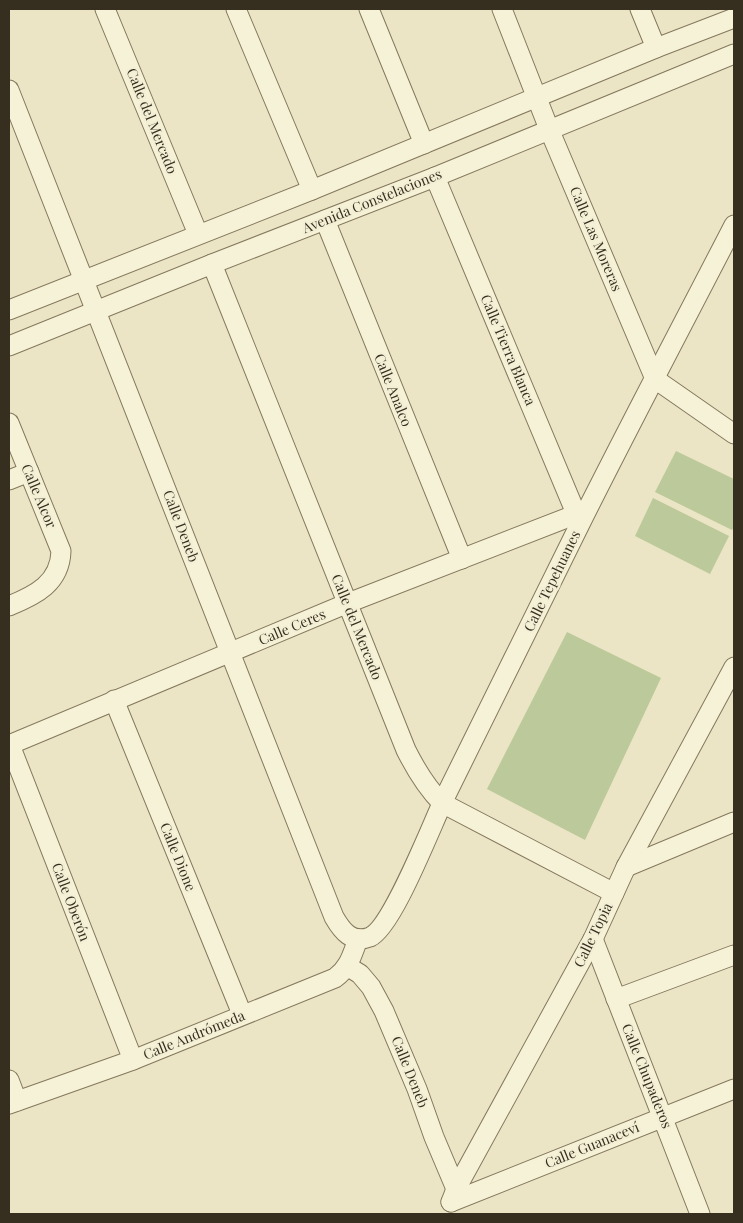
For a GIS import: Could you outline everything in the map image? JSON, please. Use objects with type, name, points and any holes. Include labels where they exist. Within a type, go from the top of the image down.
[{"type":"street","name":"Calle del Mercado","points":[[105,9],[198,234]]},
{"type":"street","points":[[236,9],[312,190]]},
{"type":"street","points":[[369,9],[424,144]]},
{"type":"street","name":"Calle Las Moreras","points":[[502,9],[549,129],[655,379]]},
{"type":"street","points":[[640,9],[656,48]]},
{"type":"street","points":[[9,310],[312,190],[656,48],[734,18]]},
{"type":"street","name":"Avenida Constelaciones","points":[[9,346],[435,177],[734,54]]},
{"type":"street","name":"Calle Deneb","points":[[9,90],[334,917],[348,936],[364,938]]},
{"type":"street","name":"Calle Tierra Blanca","points":[[435,177],[579,518]]},
{"type":"street","name":"Calle Analco","points":[[324,220],[462,559]]},
{"type":"street","name":"Calle Tepehuanes","points":[[364,938],[380,929],[393,911],[442,803],[579,518],[655,379],[734,225]]},
{"type":"street","name":"Calle del Mercado","points":[[212,264],[406,750],[421,778],[442,803],[614,893]]},
{"type":"street","points":[[655,379],[734,434]]},
{"type":"street","name":"Calle Alcor","points":[[9,423],[61,551],[58,571],[47,586],[9,606]]},
{"type":"street","points":[[9,480],[29,472]]},
{"type":"street","name":"Calle Ceres","points":[[9,745],[348,603],[462,559],[579,518]]},
{"type":"street","name":"Calle Topia","points":[[454,1202],[593,938],[626,867],[734,667]]},
{"type":"street","name":"Calle Dione","points":[[114,700],[242,1014]]},
{"type":"street","name":"Calle Oberón","points":[[9,745],[132,1060]]},
{"type":"street","points":[[626,867],[734,822]]},
{"type":"street","points":[[347,966],[364,938]]},
{"type":"street","name":"Calle Chupaderos","points":[[593,938],[664,1116],[700,1214]]},
{"type":"street","points":[[616,999],[734,955]]},
{"type":"street","name":"Calle Deneb","points":[[347,966],[360,974],[371,987],[384,1011],[417,1089],[454,1202]]},
{"type":"street","name":"Calle Andrómeda","points":[[13,1103],[132,1060],[335,978],[344,972],[347,966]]},
{"type":"street","points":[[9,1080],[13,1103]]},
{"type":"street","name":"Calle Guanaceví","points":[[454,1202],[734,1089]]},
{"type":"green space","points":[[676,451],[734,479],[734,527],[732,530],[655,492]]},
{"type":"green space","points":[[653,498],[729,536],[710,574],[635,536]]},
{"type":"green space","points":[[567,632],[661,678],[585,840],[487,789]]}]
